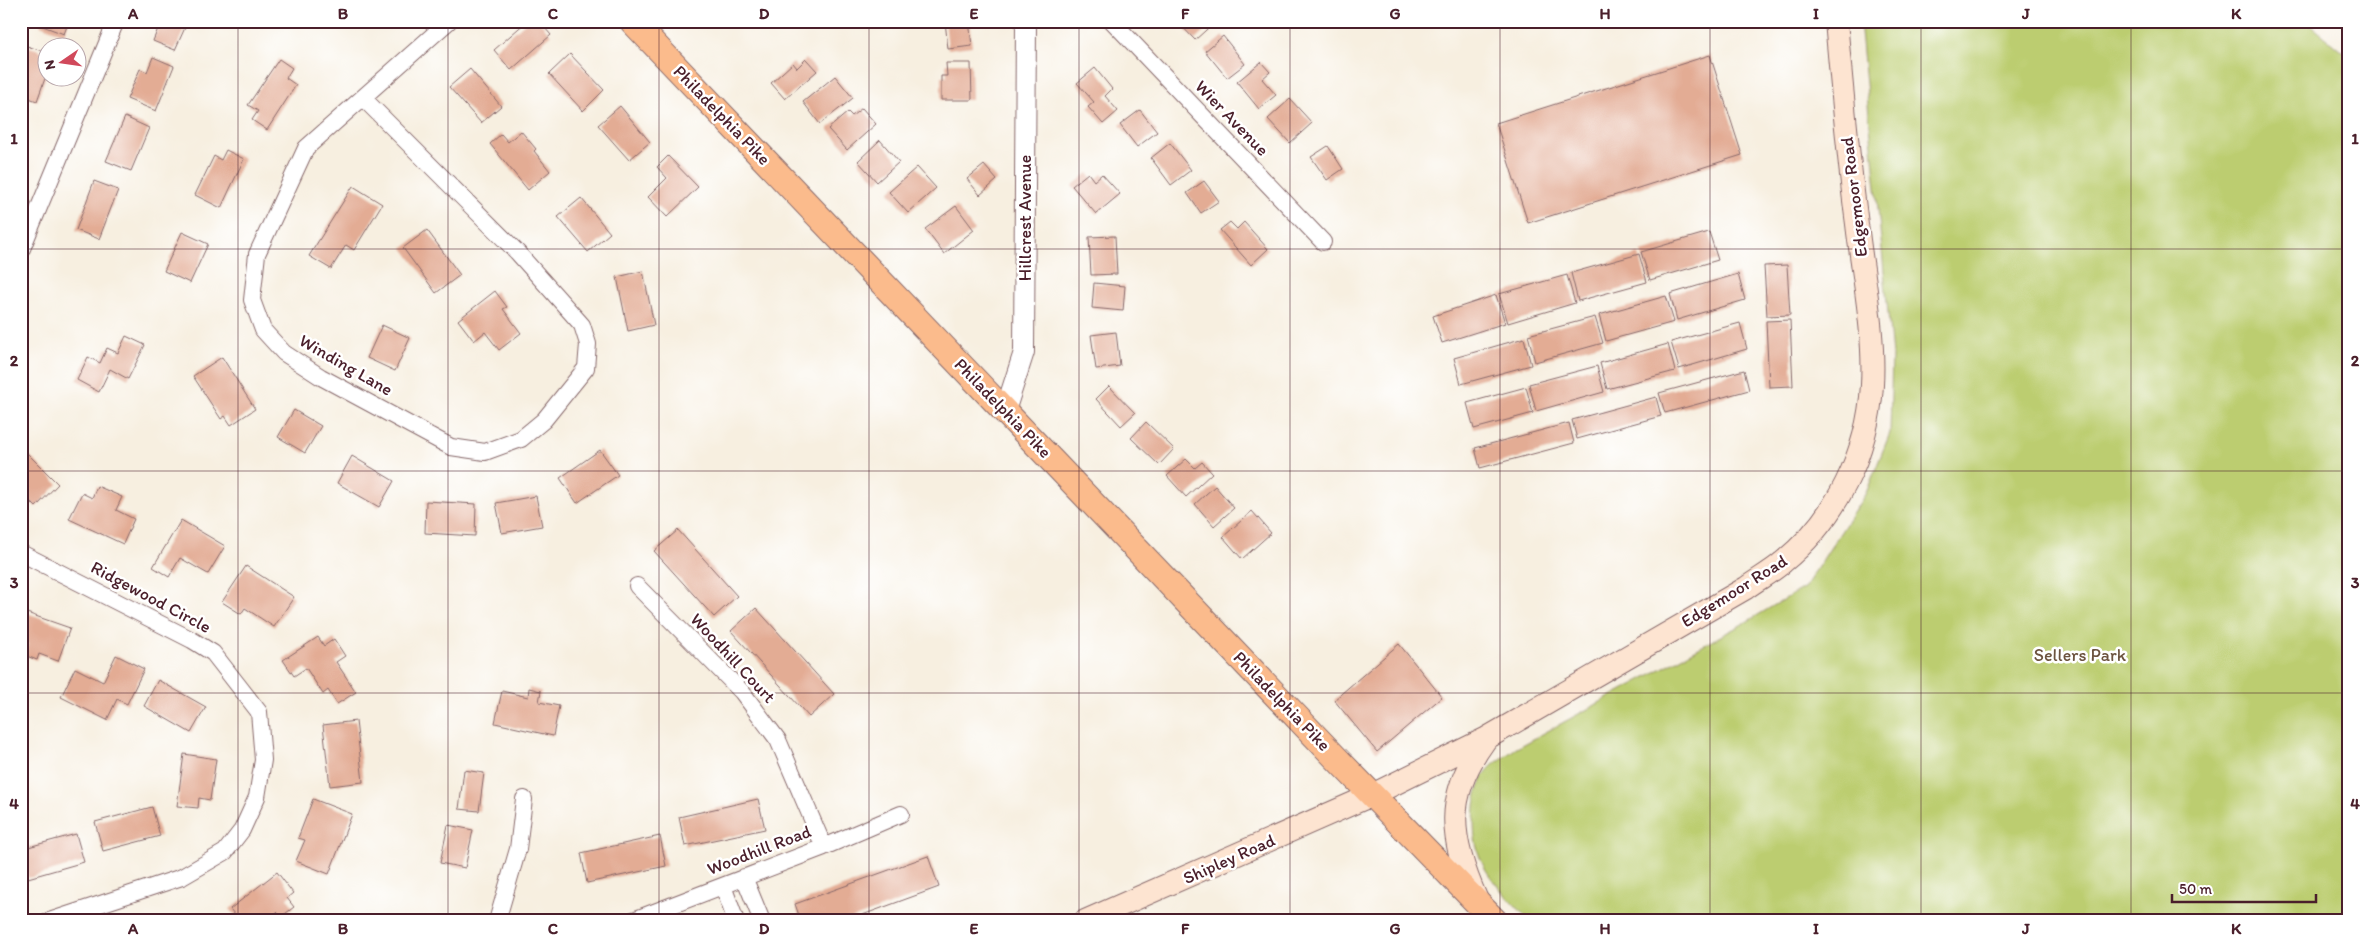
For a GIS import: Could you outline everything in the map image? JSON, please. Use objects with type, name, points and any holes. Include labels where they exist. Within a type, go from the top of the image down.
[{"type":"main road","name":"Philadelphia Pike","points":[[632,21],[1372,795],[1495,921]]},
{"type":"main road","name":"Edgemoor Road","points":[[1372,795],[1487,738],[1746,588],[1782,564],[1816,532],[1828,516],[1853,468],[1867,426],[1870,406],[1872,355],[1849,163],[1836,21]]},
{"type":"main road","points":[[1477,902],[1465,874],[1458,850],[1455,832],[1455,805],[1465,772],[1472,758],[1487,738]]},
{"type":"main road","name":"Shipley Road","points":[[1085,921],[1114,916],[1372,795]]},
{"type":"street","points":[[21,251],[25,227],[116,21]]},
{"type":"street","name":"Winding Lane","points":[[363,98],[517,252],[582,325],[588,344],[586,368],[544,420],[520,439],[485,452],[451,447],[321,377],[284,353],[263,330],[252,300],[257,254],[306,148],[450,21]]},
{"type":"street","name":"Hillcrest Avenue","points":[[1006,411],[1024,352],[1026,21]]},
{"type":"street","name":"Wier Avenue","points":[[1112,21],[1323,242]]},
{"type":"street","name":"Ridgewood Circle","points":[[21,553],[192,640],[213,653],[259,712],[263,760],[257,797],[242,830],[225,852],[182,877],[49,921]]},
{"type":"street","name":"Woodhill Court","points":[[637,586],[742,692],[778,740],[824,847]]},
{"type":"street","points":[[496,921],[518,849],[524,799]]},
{"type":"street","name":"Woodhill Road","points":[[631,921],[824,847],[901,814]]},
{"type":"street","points":[[744,877],[762,921]]},
{"type":"street","points":[[723,886],[736,921]]},
{"type":"green space","name":"Sellers Park","points":[[1860,21],[2306,21],[2348,56],[2348,921],[1530,921],[1486,871],[1476,843],[1474,826],[1477,792],[1485,773],[1491,767],[1515,749],[1748,621],[1805,587],[1866,493],[1890,433],[1892,355]]},
{"type":"building","points":[[41,21],[69,21],[64,34],[40,25]]},
{"type":"building","points":[[161,21],[188,21],[175,50],[153,41]]},
{"type":"building","points":[[527,21],[539,21],[551,35],[511,70],[494,50]]},
{"type":"building","points":[[945,21],[969,21],[972,46],[948,49]]},
{"type":"building","points":[[1177,21],[1216,21],[1195,40]]},
{"type":"building","points":[[1223,36],[1245,64],[1227,78],[1205,51]]},
{"type":"building","points":[[27,46],[38,50],[38,88],[42,88],[37,101],[21,95],[21,64]]},
{"type":"building","points":[[570,54],[604,90],[583,111],[549,74]]},
{"type":"building","points":[[1710,55],[1742,155],[1528,223],[1496,123]]},
{"type":"building","points":[[153,57],[174,66],[156,111],[127,99],[140,69],[147,72]]},
{"type":"building","points":[[279,59],[292,68],[286,78],[296,85],[267,130],[252,120],[258,111],[248,105]]},
{"type":"building","points":[[806,59],[817,71],[785,99],[771,83],[793,63],[797,68]]},
{"type":"building","points":[[1261,62],[1270,72],[1262,79],[1276,95],[1259,109],[1237,82]]},
{"type":"building","points":[[946,63],[971,63],[972,100],[941,100],[941,76],[947,76]]},
{"type":"building","points":[[1095,68],[1112,89],[1105,96],[1118,111],[1103,124],[1088,107],[1094,102],[1077,83]]},
{"type":"building","points":[[470,69],[501,106],[481,123],[449,87]]},
{"type":"building","points":[[835,76],[853,98],[820,124],[803,102]]},
{"type":"building","points":[[1290,99],[1312,123],[1290,143],[1268,119]]},
{"type":"building","points":[[620,106],[650,142],[629,160],[598,125]]},
{"type":"building","points":[[862,108],[876,124],[847,150],[828,129],[848,112],[852,116]]},
{"type":"building","points":[[1140,110],[1157,132],[1137,147],[1120,125]]},
{"type":"building","points":[[125,117],[149,128],[131,171],[106,161]]},
{"type":"building","points":[[521,131],[536,149],[534,151],[550,171],[528,190],[490,144],[501,134],[508,142]]},
{"type":"building","points":[[880,140],[899,162],[877,182],[858,161]]},
{"type":"building","points":[[1170,143],[1191,170],[1171,185],[1151,158]]},
{"type":"building","points":[[1328,146],[1343,169],[1327,180],[1311,157]]},
{"type":"building","points":[[226,150],[244,159],[221,208],[195,195],[214,156],[221,160]]},
{"type":"building","points":[[668,156],[698,187],[667,217],[648,197],[667,178],[657,167]]},
{"type":"building","points":[[984,165],[997,180],[980,195],[967,179]]},
{"type":"building","points":[[917,167],[936,188],[908,213],[889,192]]},
{"type":"building","points":[[1088,173],[1094,181],[1102,174],[1120,194],[1096,214],[1072,186]]},
{"type":"building","points":[[94,181],[118,190],[99,239],[76,230]]},
{"type":"building","points":[[1204,181],[1219,201],[1201,213],[1187,193]]},
{"type":"building","points":[[353,186],[382,204],[354,250],[346,245],[331,269],[309,256]]},
{"type":"building","points":[[581,198],[610,233],[588,252],[558,217]]},
{"type":"building","points":[[956,206],[974,230],[944,254],[925,229]]},
{"type":"building","points":[[1230,222],[1237,229],[1244,222],[1268,249],[1251,265],[1220,230]]},
{"type":"building","points":[[427,230],[460,275],[436,293],[403,248]]},
{"type":"building","points":[[182,232],[208,244],[190,283],[164,271]]},
{"type":"building","points":[[1709,232],[1718,260],[1650,280],[1641,252]]},
{"type":"building","points":[[1115,236],[1117,274],[1091,275],[1089,237]]},
{"type":"building","points":[[1639,254],[1647,282],[1578,301],[1571,273]]},
{"type":"building","points":[[1787,265],[1790,315],[1767,316],[1764,266]]},
{"type":"building","points":[[643,271],[654,325],[628,331],[617,277]]},
{"type":"building","points":[[1738,274],[1745,300],[1677,320],[1670,294]]},
{"type":"building","points":[[1567,275],[1575,303],[1508,323],[1499,294]]},
{"type":"building","points":[[1094,283],[1125,286],[1123,311],[1092,308]]},
{"type":"building","points":[[495,291],[507,307],[503,309],[521,333],[499,350],[485,332],[474,341],[458,320]]},
{"type":"building","points":[[1496,295],[1505,323],[1442,343],[1433,316]]},
{"type":"building","points":[[1666,296],[1674,322],[1606,341],[1599,315]]},
{"type":"building","points":[[1595,317],[1603,343],[1535,362],[1528,335]]},
{"type":"building","points":[[1790,320],[1793,386],[1769,387],[1766,321]]},
{"type":"building","points":[[1740,323],[1747,349],[1679,369],[1671,342]]},
{"type":"building","points":[[382,325],[410,338],[395,371],[367,358]]},
{"type":"building","points":[[1116,332],[1120,366],[1096,369],[1091,335]]},
{"type":"building","points":[[126,336],[145,345],[128,379],[110,369],[99,392],[77,380],[88,357],[100,363],[107,348],[118,353]]},
{"type":"building","points":[[1524,338],[1531,365],[1461,384],[1454,358]]},
{"type":"building","points":[[1668,344],[1675,371],[1607,389],[1600,363]]},
{"type":"building","points":[[222,357],[255,409],[231,425],[225,416],[221,419],[193,376]]},
{"type":"building","points":[[1597,366],[1604,392],[1536,411],[1529,384]]},
{"type":"building","points":[[1744,370],[1749,390],[1665,413],[1659,393]]},
{"type":"building","points":[[1109,386],[1135,413],[1121,426],[1096,399]]},
{"type":"building","points":[[1526,387],[1533,413],[1474,429],[1467,403]]},
{"type":"building","points":[[1656,397],[1661,416],[1577,439],[1572,420]]},
{"type":"building","points":[[294,410],[321,426],[305,453],[278,437]]},
{"type":"building","points":[[1146,422],[1174,449],[1159,465],[1131,438]]},
{"type":"building","points":[[1569,423],[1574,443],[1480,468],[1475,448]]},
{"type":"building","points":[[21,447],[58,484],[36,507],[21,492]]},
{"type":"building","points":[[600,450],[618,475],[577,503],[560,478]]},
{"type":"building","points":[[352,456],[394,481],[379,507],[337,483]]},
{"type":"building","points":[[1186,459],[1195,468],[1202,462],[1212,473],[1186,497],[1167,476]]},
{"type":"building","points":[[97,486],[122,497],[116,510],[134,519],[123,544],[69,519],[82,493],[92,498]]},
{"type":"building","points":[[1215,486],[1234,508],[1214,526],[1195,504]]},
{"type":"building","points":[[536,496],[542,526],[502,533],[496,503]]},
{"type":"building","points":[[426,501],[476,504],[475,536],[425,533]]},
{"type":"building","points":[[1252,511],[1271,533],[1242,559],[1223,537]]},
{"type":"building","points":[[181,520],[225,546],[208,574],[180,558],[169,577],[153,567]]},
{"type":"building","points":[[678,530],[737,596],[714,617],[654,551]]},
{"type":"building","points":[[246,566],[294,597],[274,627],[245,608],[241,614],[222,602]]},
{"type":"building","points":[[756,608],[834,694],[809,717],[731,631]]},
{"type":"building","points":[[21,611],[70,628],[58,661],[39,654],[37,660],[24,655],[28,644],[21,642]]},
{"type":"building","points":[[318,637],[324,646],[334,639],[345,656],[336,662],[356,692],[337,704],[328,690],[323,694],[306,668],[294,676],[283,660]]},
{"type":"building","points":[[1399,644],[1442,697],[1377,752],[1334,700]]},
{"type":"building","points":[[116,655],[144,669],[127,704],[117,699],[107,720],[61,697],[75,668],[103,682]]},
{"type":"building","points":[[158,680],[206,707],[191,733],[144,706]]},
{"type":"building","points":[[529,688],[541,691],[539,702],[559,706],[553,736],[495,723],[502,691],[528,697]]},
{"type":"building","points":[[356,721],[363,782],[330,786],[323,725]]},
{"type":"building","points":[[184,754],[216,759],[210,800],[199,798],[198,808],[177,806]]},
{"type":"building","points":[[464,770],[484,773],[479,811],[459,809]]},
{"type":"building","points":[[313,799],[352,814],[329,874],[296,861],[305,840],[298,838]]},
{"type":"building","points":[[758,799],[765,829],[685,846],[679,817]]},
{"type":"building","points":[[152,807],[160,836],[103,851],[95,822]]},
{"type":"building","points":[[448,825],[473,830],[465,868],[440,863]]},
{"type":"building","points":[[76,834],[84,862],[28,878],[21,849]]},
{"type":"building","points":[[660,836],[666,866],[587,883],[581,853]]},
{"type":"building","points":[[928,856],[939,887],[846,921],[801,921],[795,904]]},
{"type":"building","points":[[277,872],[293,893],[287,898],[294,907],[281,917],[277,912],[267,921],[240,921],[230,909]]}]
